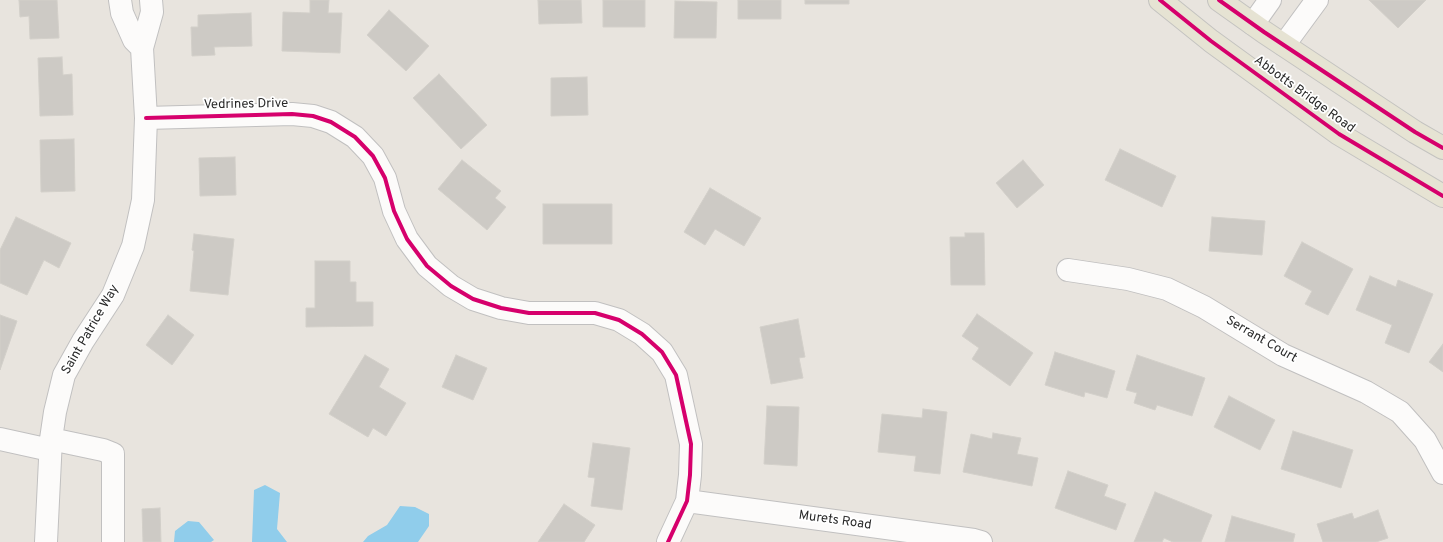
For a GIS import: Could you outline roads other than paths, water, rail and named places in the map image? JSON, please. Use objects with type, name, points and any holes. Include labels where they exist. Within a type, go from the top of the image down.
[{"type":"main road","name":"Abbotts Bridge Road","points":[[1160,0],[1211,41],[1340,134],[1443,196]]},
{"type":"main road","points":[[1219,0],[1415,132],[1443,148]]},
{"type":"street","points":[[120,0],[122,13],[134,40],[142,48]]},
{"type":"street","name":"Saint Patrice Way","points":[[46,542],[50,444],[55,412],[64,375],[83,341],[113,295],[133,246],[143,200],[146,118],[142,48],[152,12],[151,0]]},
{"type":"street","points":[[1253,24],[1270,0]]},
{"type":"street","points":[[1284,45],[1317,0]]},
{"type":"street","name":"Vedrines Drive","points":[[146,118],[292,114],[313,116],[331,122],[355,137],[373,156],[385,178],[394,211],[407,239],[427,266],[451,286],[474,299],[501,308],[529,313],[595,313],[619,320],[642,334],[662,352],[676,375],[691,444],[690,475],[687,500],[668,542]]},
{"type":"street","name":"Serrant Court","points":[[1068,270],[1128,279],[1167,288],[1204,307],[1283,355],[1366,392],[1400,412],[1425,440],[1443,473]]},
{"type":"street","points":[[0,439],[103,450],[113,454],[114,542]]},
{"type":"street","name":"Murets Road","points":[[687,500],[982,542]]},
{"type":"water","points":[[265,485],[280,493],[277,529],[287,542],[252,542],[254,490]]},
{"type":"water","points":[[400,506],[415,507],[429,514],[429,526],[418,542],[363,542],[368,536],[387,525]]},
{"type":"water","points":[[188,521],[199,522],[214,540],[211,542],[174,542],[175,531]]}]
